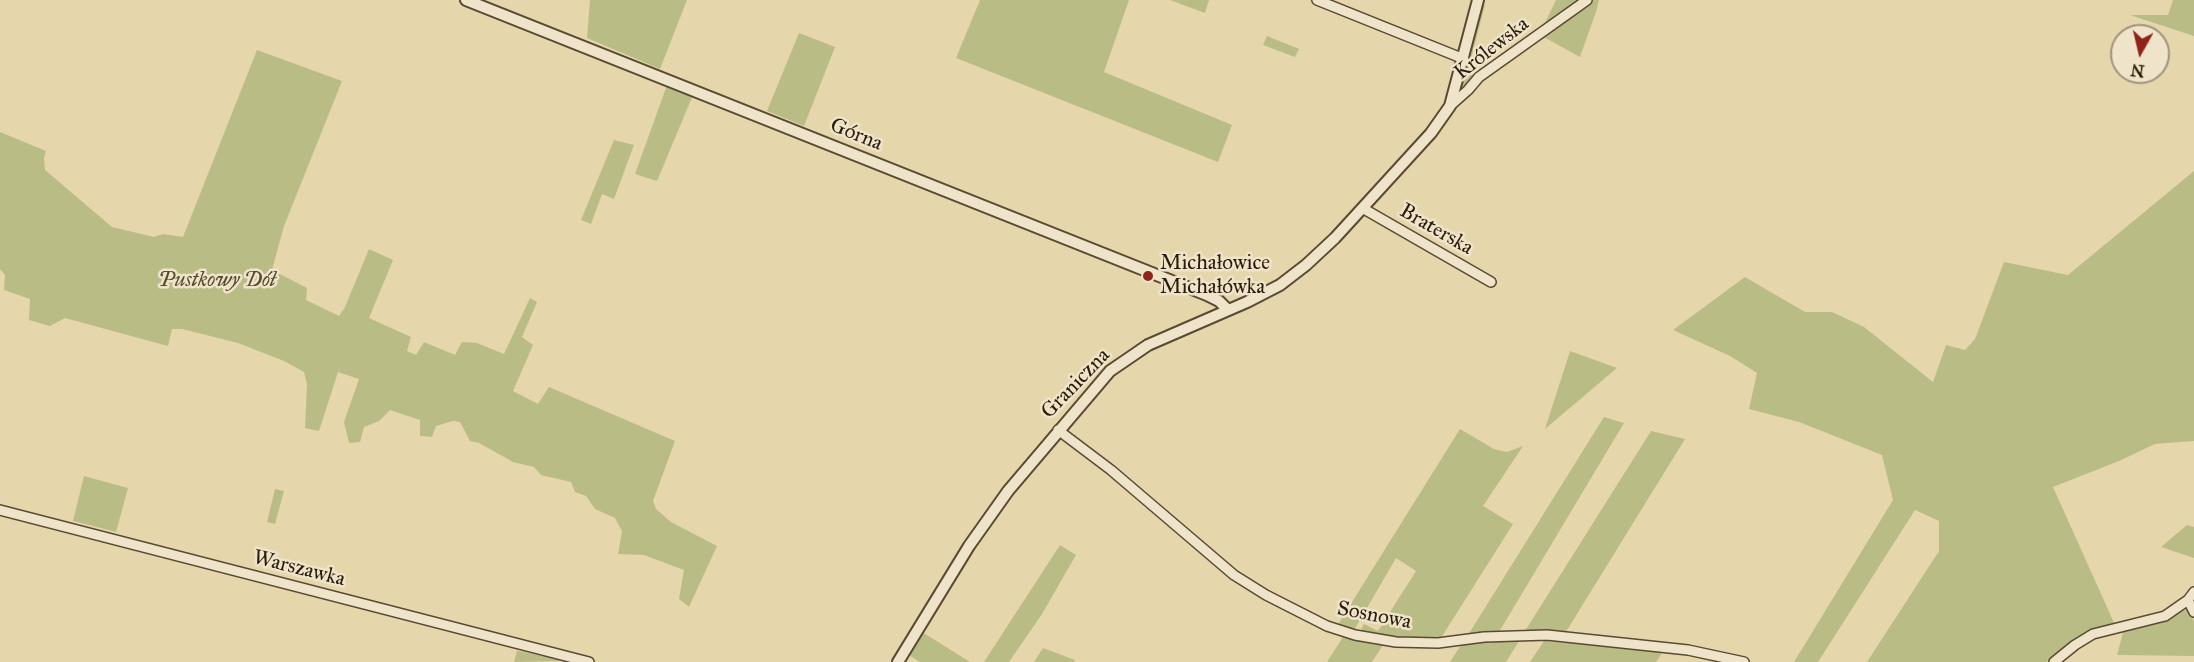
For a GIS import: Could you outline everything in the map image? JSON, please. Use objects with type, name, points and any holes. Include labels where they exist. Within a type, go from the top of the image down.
[{"type":"street","name":"Górna","points":[[466,0],[1207,295],[1220,301],[1228,310]]},
{"type":"street","points":[[1317,0],[1464,59]]},
{"type":"street","name":"Graniczna","points":[[898,662],[969,546],[1008,491],[1110,371],[1148,345],[1280,285],[1306,265],[1364,209],[1431,133],[1450,106],[1478,0]]},
{"type":"street","name":"Królewska","points":[[1450,106],[1468,90],[1479,76],[1587,0]]},
{"type":"street","name":"Braterska","points":[[1364,209],[1491,282]]},
{"type":"street","name":"Sosnowa","points":[[1058,430],[1111,470],[1234,575],[1266,595],[1327,626],[1355,635],[1396,642],[1437,643],[1484,637],[1548,635],[1688,650],[1744,662]]},
{"type":"street","name":"Warszawka","points":[[0,510],[589,662]]},
{"type":"street","points":[[2054,662],[2092,634],[2165,616],[2191,596],[2194,612]]},
{"type":"green space","points":[[590,0],[687,0],[660,69],[587,38]]},
{"type":"green space","points":[[980,0],[1129,0],[1104,72],[1232,125],[1218,162],[956,58]]},
{"type":"green space","points":[[1170,0],[1209,0],[1205,13]]},
{"type":"green space","points":[[1556,0],[1580,0],[1544,25]]},
{"type":"green space","points":[[1594,0],[1599,0],[1580,57],[1542,36]]},
{"type":"green space","points":[[2173,0],[2194,0],[2194,36],[2170,28],[2170,24],[2157,24],[2130,15],[2168,15]]},
{"type":"green space","points":[[1482,5],[1485,5],[1467,74],[1474,75],[1461,91],[1458,91]]},
{"type":"green space","points":[[799,33],[835,47],[804,126],[767,111]]},
{"type":"green space","points":[[1267,36],[1299,49],[1295,57],[1263,45]]},
{"type":"green space","name":"Pustkowy Dół","points":[[257,50],[342,81],[284,226],[272,270],[307,288],[306,300],[339,316],[369,249],[393,260],[369,318],[411,337],[407,351],[416,355],[424,342],[455,355],[462,342],[477,343],[504,354],[530,298],[537,302],[522,337],[533,345],[513,391],[538,404],[549,387],[675,441],[653,501],[656,509],[671,522],[717,546],[689,607],[679,599],[684,570],[644,555],[618,554],[622,531],[615,518],[595,509],[586,496],[575,492],[571,482],[541,475],[534,467],[513,462],[479,443],[470,441],[460,422],[453,421],[436,426],[432,437],[420,436],[420,420],[390,410],[379,421],[364,427],[360,442],[349,443],[344,422],[359,379],[338,372],[319,431],[305,428],[307,384],[304,372],[284,361],[238,343],[182,329],[172,329],[168,346],[65,318],[50,326],[29,320],[30,299],[4,290],[5,275],[0,269],[0,132],[46,151],[45,170],[112,227],[154,237],[163,234],[183,237]]},
{"type":"green space","points":[[667,85],[693,95],[657,181],[635,174]]},
{"type":"green space","points":[[614,140],[634,145],[614,199],[602,194],[591,224],[581,220]]},
{"type":"green space","points":[[2194,171],[2194,441],[2155,444],[2053,487],[2115,625],[2090,631],[2046,662],[1867,662],[1939,551],[1939,521],[1915,510],[1818,662],[1794,662],[1893,500],[1882,455],[1799,422],[1749,409],[1757,373],[1730,356],[1673,330],[1745,277],[1805,312],[1832,312],[1864,327],[1933,382],[1946,345],[1965,350],[1975,339],[2004,262],[2068,275]]},
{"type":"green space","points":[[1570,351],[1617,368],[1545,429]]},
{"type":"green space","points":[[1604,417],[1624,423],[1499,632],[1468,635]]},
{"type":"green space","points":[[1460,429],[1494,449],[1507,452],[1523,446],[1483,506],[1513,524],[1441,638],[1424,641],[1359,633],[1364,624],[1378,631],[1416,571],[1396,558],[1353,632],[1337,626]]},
{"type":"green space","points":[[1651,431],[1685,439],[1564,635],[1525,631]]},
{"type":"green space","points":[[84,476],[128,488],[116,532],[73,521]]},
{"type":"green space","points":[[275,489],[284,491],[275,524],[267,522]]},
{"type":"green space","points":[[2187,525],[2194,527],[2194,558],[2161,547]]},
{"type":"green space","points":[[1060,545],[1076,555],[1042,614],[1009,662],[984,662]]},
{"type":"green space","points":[[2187,609],[2194,621],[2194,656],[2117,655],[2124,629],[2162,621]]},
{"type":"green space","points":[[922,632],[970,662],[920,662],[907,654]]},
{"type":"green space","points":[[1343,637],[1383,645],[1372,662],[1327,662]]},
{"type":"green space","points":[[1521,638],[1506,662],[1450,662],[1463,642]]},
{"type":"green space","points":[[1544,641],[1664,650],[1656,662],[1530,662]]},
{"type":"green space","points":[[1043,648],[1075,660],[1074,662],[1034,662]]},
{"type":"green space","points":[[517,651],[524,652],[563,661],[514,662]]},
{"type":"place","name":"Michałowice Michałówka","points":[[1148,276]]}]
